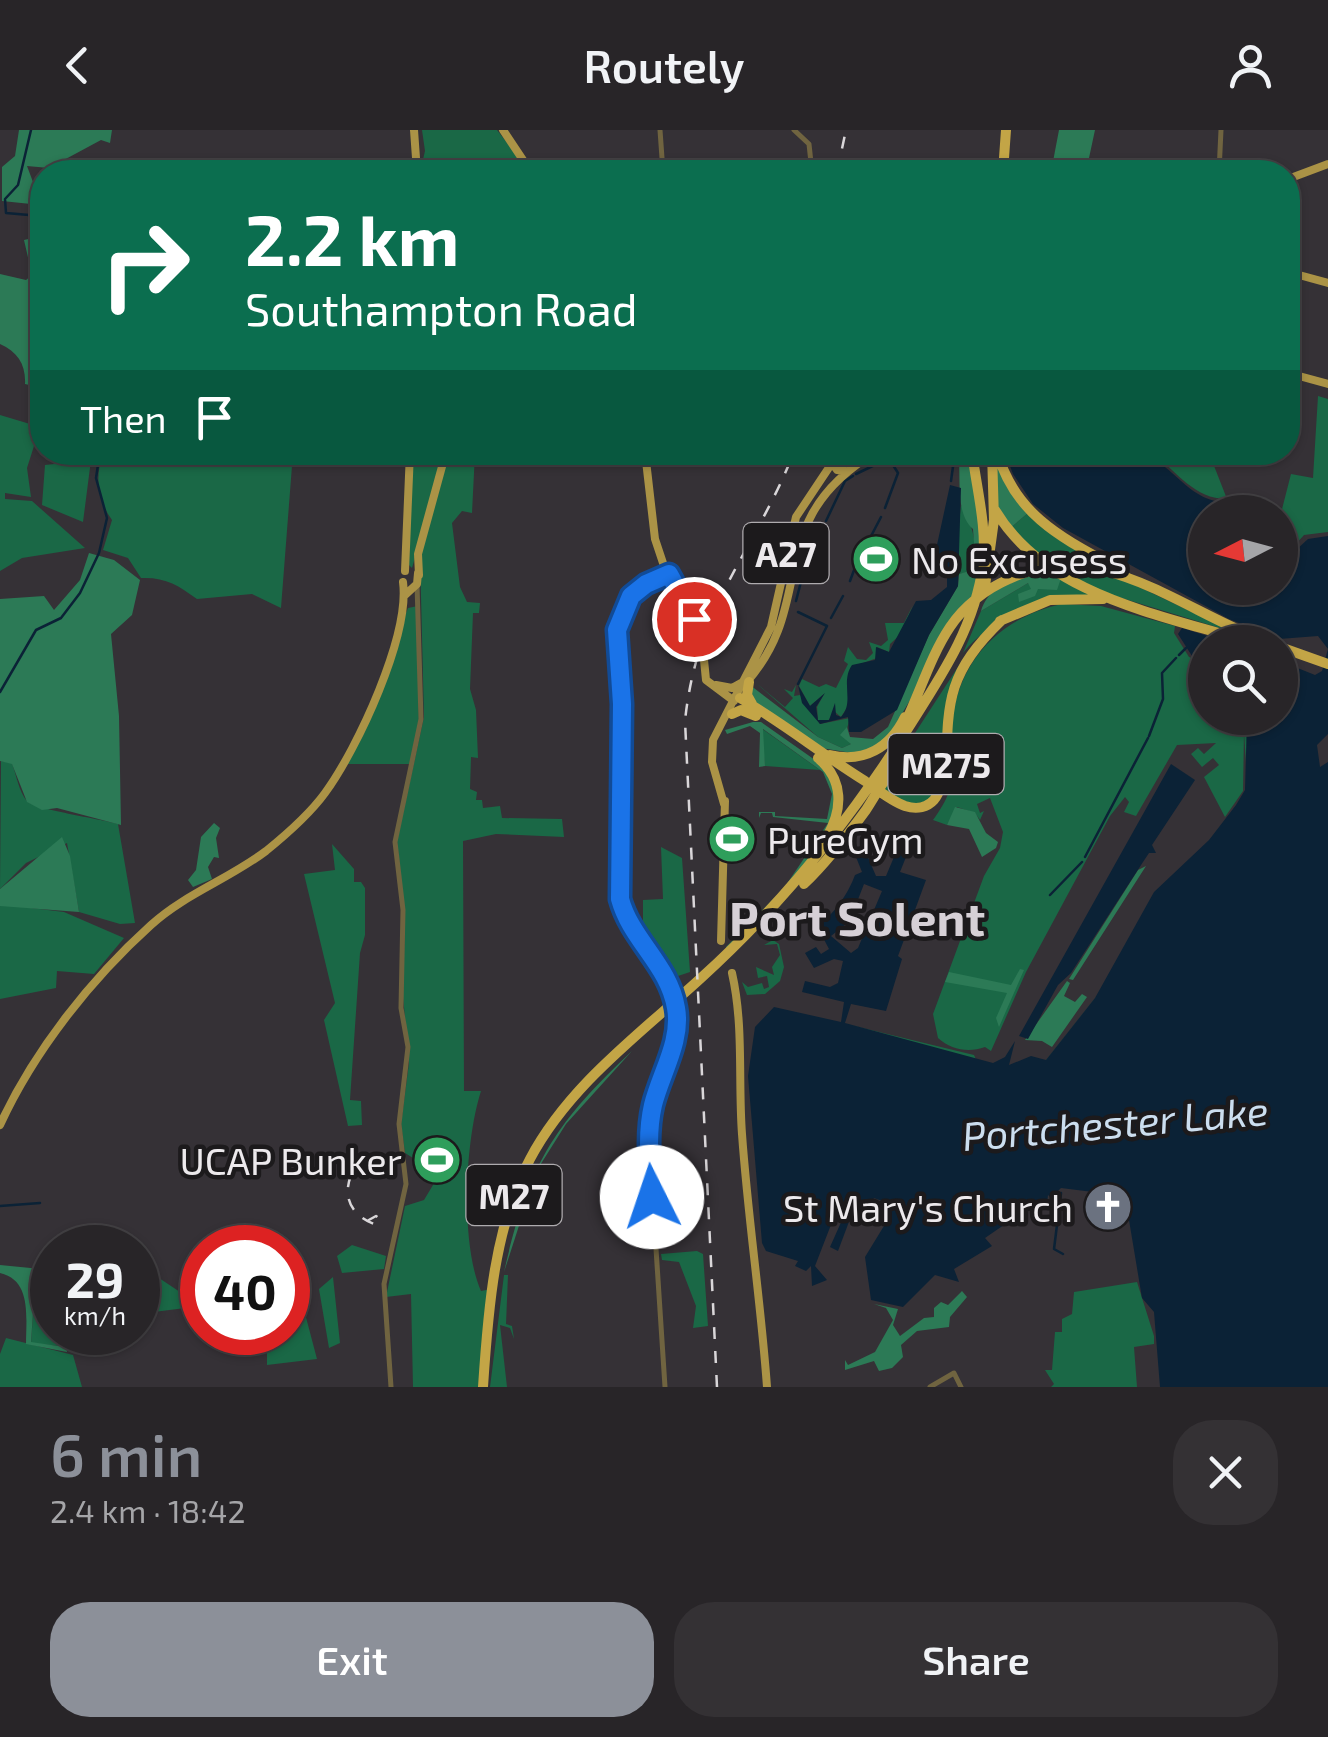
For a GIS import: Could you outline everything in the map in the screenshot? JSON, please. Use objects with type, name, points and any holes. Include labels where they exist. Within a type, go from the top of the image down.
[{"type":"highway","points":[[1002,160],[1004,132]]},
{"type":"highway","name":"M27","points":[[727,962],[774,910],[869,782],[951,660],[976,602],[984,527],[974,465]]},
{"type":"highway","points":[[977,465],[996,514],[1028,552],[1061,577],[1171,618]]},
{"type":"highway","name":"M27","points":[[486,1387],[499,1279],[528,1174],[576,1100],[675,1005],[727,962],[804,884],[864,806],[941,685],[974,624],[988,578],[994,465]]},
{"type":"highway","points":[[1001,465],[1017,497],[1048,529],[1181,604]]},
{"type":"highway","name":"M275","points":[[800,742],[836,756],[871,754],[894,736],[945,635],[971,603],[989,589],[1046,567],[1105,570],[1229,625]]},
{"type":"highway","name":"M275","points":[[881,794],[914,811],[928,808],[941,796],[946,778],[944,723],[952,685],[967,657],[1002,620],[1038,603],[1081,598],[1193,625]]},
{"type":"highway","points":[[941,685],[968,648],[1002,620]]},
{"type":"highway","points":[[1298,656],[1323,664]]},
{"type":"highway","points":[[738,698],[747,694],[756,713]]},
{"type":"highway","points":[[804,884],[833,854],[903,761],[927,759],[941,776],[939,794],[923,807],[906,806],[881,794],[869,782],[918,694]]},
{"type":"highway","name":"M275","points":[[738,698],[800,742],[869,782]]},
{"type":"highway","name":"M275","points":[[738,698],[741,710],[756,713]]},
{"type":"highway","points":[[774,910],[827,837],[839,808],[830,772],[800,742]]},
{"type":"main road","points":[[414,130],[417,160]]},
{"type":"main road","points":[[503,130],[524,160]]},
{"type":"main road","points":[[1300,174],[1328,164]]},
{"type":"main road","points":[[1300,275],[1328,283]]},
{"type":"main road","points":[[1300,376],[1328,384]]},
{"type":"main road","points":[[410,465],[406,558],[412,580]]},
{"type":"main road","points":[[1,1123],[60,1028],[139,936],[178,902],[264,852],[326,792],[387,667],[443,465]]},
{"type":"main road","points":[[647,465],[650,518],[668,575],[701,635],[705,678],[738,698]]},
{"type":"main road","name":"A27","points":[[768,1387],[743,1146],[741,1050],[720,937],[724,804],[715,744],[771,627],[796,517],[831,465]]},
{"type":"main road","points":[[833,465],[846,471],[855,465]]},
{"type":"main road","name":"A27","points":[[724,804],[711,753],[721,725],[780,630],[806,521],[846,471]]},
{"type":"main road","points":[[720,688],[738,698]]},
{"type":"main road","points":[[720,688],[733,688],[738,698]]},
{"type":"main road","points":[[721,725],[738,698]]},
{"type":"main road","name":"A27","points":[[762,1322],[768,1387]]},
{"type":"street","points":[[660,130],[662,160]]},
{"type":"street","points":[[1221,130],[1221,160]]},
{"type":"street","points":[[796,133],[809,144],[811,160]]},
{"type":"street","points":[[666,1387],[650,1125],[674,1040],[677,1014],[668,980],[630,926],[620,899],[622,704],[616,634],[631,596],[646,584],[668,575]]},
{"type":"street","points":[[391,1387],[385,1278],[406,1184],[398,1124],[408,1046],[401,1008],[403,916],[394,842],[421,718],[412,580]]},
{"type":"street","points":[[930,1387],[950,1374],[956,1374],[961,1387]]},
{"type":"green space","points":[[19,130],[112,130],[110,143],[101,140],[64,160],[30,160],[30,204],[2,201],[2,167],[15,156]]},
{"type":"green space","points":[[422,130],[497,130],[521,160],[423,160]]},
{"type":"green space","points":[[1059,130],[1095,130],[1089,160],[1053,160]]},
{"type":"green space","points":[[30,239],[30,266],[24,240]]},
{"type":"green space","points":[[0,274],[26,280],[30,277],[30,385],[25,384],[20,360],[0,344]]},
{"type":"green space","points":[[1318,396],[1328,399],[1328,532],[1304,535],[1298,542],[1298,495],[1286,495],[1291,474],[1313,478]]},
{"type":"green space","points":[[0,415],[30,424],[27,468],[31,497],[5,493],[5,499],[32,501],[85,548],[22,558],[0,571]]},
{"type":"green space","points":[[45,465],[90,465],[83,522],[42,505]]},
{"type":"green space","points":[[100,465],[292,465],[281,608],[252,594],[197,599],[171,583],[141,578],[128,558],[103,550],[112,520],[103,504]]},
{"type":"green space","points":[[411,465],[442,465],[412,568]]},
{"type":"green space","points":[[446,465],[474,465],[472,513],[462,511],[452,523],[460,587],[467,602],[480,603],[479,613],[473,613],[470,689],[476,710],[478,758],[471,757],[470,789],[477,792],[476,800],[482,800],[483,808],[500,806],[502,818],[562,819],[564,837],[496,834],[463,841],[464,1091],[481,1091],[468,1164],[468,1220],[474,1271],[481,1291],[491,1289],[480,1387],[413,1387],[411,1294],[386,1297],[405,1206],[424,1200],[433,1185],[421,1163],[405,1153],[401,1124],[409,1063],[403,996],[405,914],[397,841],[424,717],[420,556]]},
{"type":"green space","points":[[959,465],[972,465],[981,522],[976,596],[964,608],[886,741],[858,754],[821,748],[754,703],[750,685],[818,737],[842,748],[851,744],[840,735],[847,727],[850,737],[873,739],[888,727],[929,635],[958,586],[959,574],[976,569],[973,529],[961,504]]},
{"type":"green space","points":[[996,465],[1002,465],[1028,513],[1009,529],[996,509]]},
{"type":"green space","points":[[1166,465],[1214,465],[1225,495],[1205,495]]},
{"type":"green space","points":[[961,505],[973,535],[976,570],[959,574],[956,551]]},
{"type":"green space","points":[[1028,513],[1113,568],[1073,561],[1069,556],[1029,552],[1009,529]]},
{"type":"green space","points":[[89,553],[114,560],[140,580],[132,615],[111,634],[119,716],[121,825],[57,808],[42,810],[27,802],[12,764],[0,761],[0,599],[44,596],[54,610],[80,580]]},
{"type":"green space","points":[[1053,568],[1116,576],[1219,625],[1210,625],[1089,588]]},
{"type":"green space","points":[[1047,569],[1061,578],[1057,590],[1038,589],[1035,596],[1019,602],[1018,594],[1031,589],[1028,583],[981,611],[985,601],[999,588]]},
{"type":"green space","points":[[1061,578],[1102,596],[1044,604],[1008,617],[963,653],[981,611],[1028,583],[1037,589]]},
{"type":"green space","points":[[1062,604],[1101,606],[1175,626],[1174,633],[1188,655],[1188,735],[1244,735],[1243,791],[1225,817],[1204,777],[1219,765],[1213,758],[1202,767],[1191,754],[1198,748],[1204,754],[1216,743],[1177,745],[1136,816],[1124,812],[1129,802],[1125,797],[1110,816],[1026,972],[991,1051],[985,1047],[960,1049],[938,1038],[933,1014],[1003,832],[990,798],[977,804],[980,813],[984,811],[980,820],[975,813],[957,807],[947,825],[933,820],[951,784],[952,726],[962,682],[985,646],[1019,620]]},
{"type":"green space","points":[[913,605],[901,634],[890,644],[889,652],[877,647],[877,658],[863,663],[871,667],[867,697],[854,709],[853,698],[841,717],[835,712],[827,722],[818,720],[817,707],[824,694],[810,706],[799,686],[802,679],[819,687],[826,684],[836,688],[848,664],[844,661],[848,647],[857,659],[866,660],[873,653],[869,642],[881,646],[888,640],[885,623],[904,623]]},
{"type":"green space","points":[[418,606],[419,727],[412,764],[346,764],[408,608]]},
{"type":"green space","points":[[967,653],[946,701],[945,777],[928,757],[891,770]]},
{"type":"green space","points":[[756,683],[785,707],[793,698],[784,689],[792,692],[796,685],[794,696],[800,695],[820,724],[850,718],[846,732],[851,744],[842,748],[818,737]]},
{"type":"green space","points":[[761,722],[825,767],[836,788],[834,809],[830,828],[810,862],[727,952],[726,947],[784,888],[828,823],[773,817],[772,813],[761,813],[759,818],[759,812],[775,812],[775,816],[827,819],[832,794],[823,772],[763,729],[765,766],[759,767],[760,733],[750,726],[727,734],[725,730]]},
{"type":"green space","points":[[761,728],[820,770],[765,766]]},
{"type":"green space","points":[[1244,735],[1277,735],[1328,931],[1101,1106],[850,1025],[974,1055],[977,1062],[1008,1067],[1044,1063],[1249,804]]},
{"type":"green space","points":[[916,759],[940,776],[932,800],[909,805],[882,790],[901,768]]},
{"type":"green space","points":[[1,761],[12,763],[22,793],[32,804],[118,824],[135,923],[120,924],[79,912],[67,843],[26,863],[0,889]]},
{"type":"green space","points":[[955,807],[975,812],[986,833],[998,842],[996,848],[982,857],[969,829],[947,825]]},
{"type":"green space","points":[[214,823],[220,828],[216,838],[219,858],[214,857],[208,867],[212,879],[193,887],[188,880],[196,870],[201,837]]},
{"type":"green space","points":[[62,837],[70,856],[79,912],[0,906],[0,889]]},
{"type":"green space","points":[[332,844],[354,869],[354,882],[361,882],[365,888],[365,935],[360,953],[350,1100],[361,1101],[362,1125],[348,1126],[324,1020],[335,1003],[304,874],[335,870]]},
{"type":"green space","points":[[661,847],[682,858],[690,972],[672,978],[662,962],[665,953],[658,954],[658,945],[652,947],[638,929],[643,925],[643,900],[663,899]]},
{"type":"green space","points":[[1146,866],[1073,980],[1069,979],[1138,870]]},
{"type":"green space","points":[[0,906],[64,912],[124,938],[94,974],[57,971],[56,988],[0,999]]},
{"type":"green space","points":[[773,940],[779,944],[784,967],[780,981],[765,994],[747,995],[742,982],[748,987],[762,983],[764,989],[769,987],[767,976],[758,978],[756,967],[774,975],[772,967],[780,955],[777,944],[764,945]]},
{"type":"green space","points":[[1020,969],[1024,970],[999,1027],[996,1018],[1007,993],[945,982],[949,972],[1011,985]]},
{"type":"green space","points":[[1067,981],[1070,983],[1064,996],[1075,1002],[1082,994],[1087,997],[1052,1047],[1042,1041],[1025,1040]]},
{"type":"green space","points":[[632,1051],[566,1124],[537,1170],[504,1272],[523,1203],[534,1175],[547,1150],[582,1102]]},
{"type":"green space","points":[[352,1245],[386,1256],[384,1269],[342,1273],[337,1256]]},
{"type":"green space","points":[[661,1254],[703,1254],[708,1326],[693,1328],[696,1306],[679,1262],[662,1260]]},
{"type":"green space","points":[[0,1265],[30,1268],[30,1345],[26,1344],[22,1292],[18,1283],[0,1273]]},
{"type":"green space","points":[[504,1275],[508,1275],[506,1324],[512,1326],[514,1339],[510,1328],[500,1325],[507,1387],[490,1387]]},
{"type":"green space","points":[[333,1277],[340,1343],[329,1348],[319,1289]]},
{"type":"green space","points":[[160,1279],[180,1292],[180,1309],[160,1311]]},
{"type":"green space","points":[[1137,1282],[1154,1344],[1134,1347],[1137,1387],[1051,1387],[1054,1384],[1045,1370],[1052,1370],[1055,1332],[1062,1332],[1062,1319],[1072,1314],[1074,1292]]},
{"type":"green space","points":[[962,1291],[967,1297],[950,1317],[949,1327],[917,1331],[901,1345],[903,1357],[892,1368],[879,1371],[874,1361],[845,1370],[845,1360],[848,1365],[875,1352],[893,1320],[886,1308],[874,1304],[898,1309],[893,1325],[900,1336],[924,1318],[934,1317],[934,1308],[941,1302],[948,1305]]},
{"type":"green space","points":[[310,1332],[317,1359],[267,1365],[267,1355],[310,1355]]},
{"type":"green space","points":[[6,1338],[30,1344],[30,1355],[73,1355],[82,1387],[0,1387],[0,1354]]},
{"type":"water","points":[[1010,465],[1162,465],[1200,495],[1188,495],[1188,597],[1063,528],[1033,504]]},
{"type":"water","points":[[950,485],[961,488],[958,586],[929,635],[897,710],[861,732],[849,732],[848,717],[820,724],[802,703],[798,685],[810,706],[825,693],[816,707],[818,720],[829,720],[835,703],[836,715],[841,717],[847,705],[847,678],[852,665],[875,660],[876,647],[889,652],[916,601],[931,600],[947,587],[947,564],[937,561],[935,554]]},
{"type":"water","points":[[1328,536],[1328,649],[1318,636],[1298,638],[1298,625],[1244,625],[1203,605],[1298,605],[1298,548],[1308,539]]},
{"type":"water","points":[[1182,628],[1188,630],[1188,650],[1178,634]]},
{"type":"water","name":"Portchester Lake","points":[[1328,649],[1328,734],[1317,745],[1320,767],[1328,762],[1328,1387],[1160,1387],[1154,1312],[1142,1298],[1125,1196],[1061,1188],[1051,1198],[1048,1195],[1047,1204],[1033,1205],[985,1238],[992,1246],[954,1269],[959,1282],[935,1275],[903,1307],[871,1300],[865,1257],[887,1221],[877,1215],[882,1201],[874,1198],[869,1209],[853,1211],[838,1251],[830,1247],[847,1209],[834,1217],[815,1266],[827,1280],[812,1286],[811,1266],[806,1271],[795,1266],[798,1261],[766,1251],[762,1243],[748,1076],[755,1027],[774,1007],[841,1022],[844,1002],[802,992],[805,981],[830,987],[838,983],[843,961],[834,959],[814,968],[805,953],[816,947],[821,954],[829,949],[817,926],[840,904],[855,875],[862,872],[856,857],[866,853],[876,876],[886,876],[894,857],[890,848],[901,836],[913,841],[916,848],[908,852],[900,872],[926,880],[898,956],[902,959],[886,1011],[851,1004],[845,1023],[993,1063],[1005,1057],[1015,1041],[1009,1065],[1031,1056],[1046,1060],[1095,998],[1154,892],[1209,840],[1236,805],[1245,790],[1247,735],[1298,735],[1298,668],[1315,675],[1322,671]],"holes":[[[864,884],[882,891],[858,948],[851,953],[831,936],[846,924],[841,916],[844,908],[857,902]]]},
{"type":"water","points":[[1171,764],[1195,780],[1152,845],[1156,853],[1149,853],[1071,973],[1058,985],[1028,1039],[1019,1036]]},
{"type":"waterway","points":[[30,217],[6,213],[5,199],[18,185],[31,130]]},
{"type":"waterway","points":[[0,692],[36,630],[61,618],[80,593],[99,553],[107,518],[96,478],[98,465]]},
{"type":"waterway","points":[[856,474],[875,465]]},
{"type":"waterway","points":[[885,508],[898,473],[893,465]]},
{"type":"waterway","points":[[951,481],[953,465]]},
{"type":"waterway","points":[[826,521],[845,481],[853,476]]},
{"type":"waterway","points":[[869,540],[881,517]]},
{"type":"waterway","points":[[807,559],[823,527]]},
{"type":"waterway","points":[[850,581],[860,554]]},
{"type":"waterway","points":[[796,601],[803,574]]},
{"type":"waterway","points":[[831,618],[843,596]]},
{"type":"waterway","points":[[798,612],[827,626],[798,684]]},
{"type":"waterway","points":[[1179,655],[1186,648]]},
{"type":"waterway","points":[[1149,736],[1163,699],[1162,673],[1176,658]]},
{"type":"waterway","points":[[1085,857],[1148,738]]},
{"type":"waterway","points":[[1050,895],[1082,862]]},
{"type":"waterway","points":[[1061,1193],[1054,1249],[1063,1254]]},
{"type":"waterway","points":[[0,1206],[40,1203]]},
{"type":"railway","points":[[840,160],[846,130]]},
{"type":"railway","points":[[717,1387],[685,721],[701,644],[788,465]]},
{"type":"railway","points":[[367,1221],[376,1216],[380,1219],[374,1224],[361,1217],[353,1208],[348,1188],[355,1167],[372,1149]]},
{"type":"place","name":"No Excusess","points":[[876,559]]},
{"type":"place","name":"PureGym","points":[[732,839]]},
{"type":"place","name":"UCAP Bunker","points":[[437,1160]]},
{"type":"place","name":"St Mary's Church","points":[[1108,1207]]},
{"type":"district","name":"Port Solent","points":[[857,917]]},
{"type":"route","points":[[652,1197],[650,1125],[677,1029],[677,1014],[668,980],[630,926],[620,899],[622,704],[617,630],[631,596],[669,574],[677,595],[694,619]]}]
